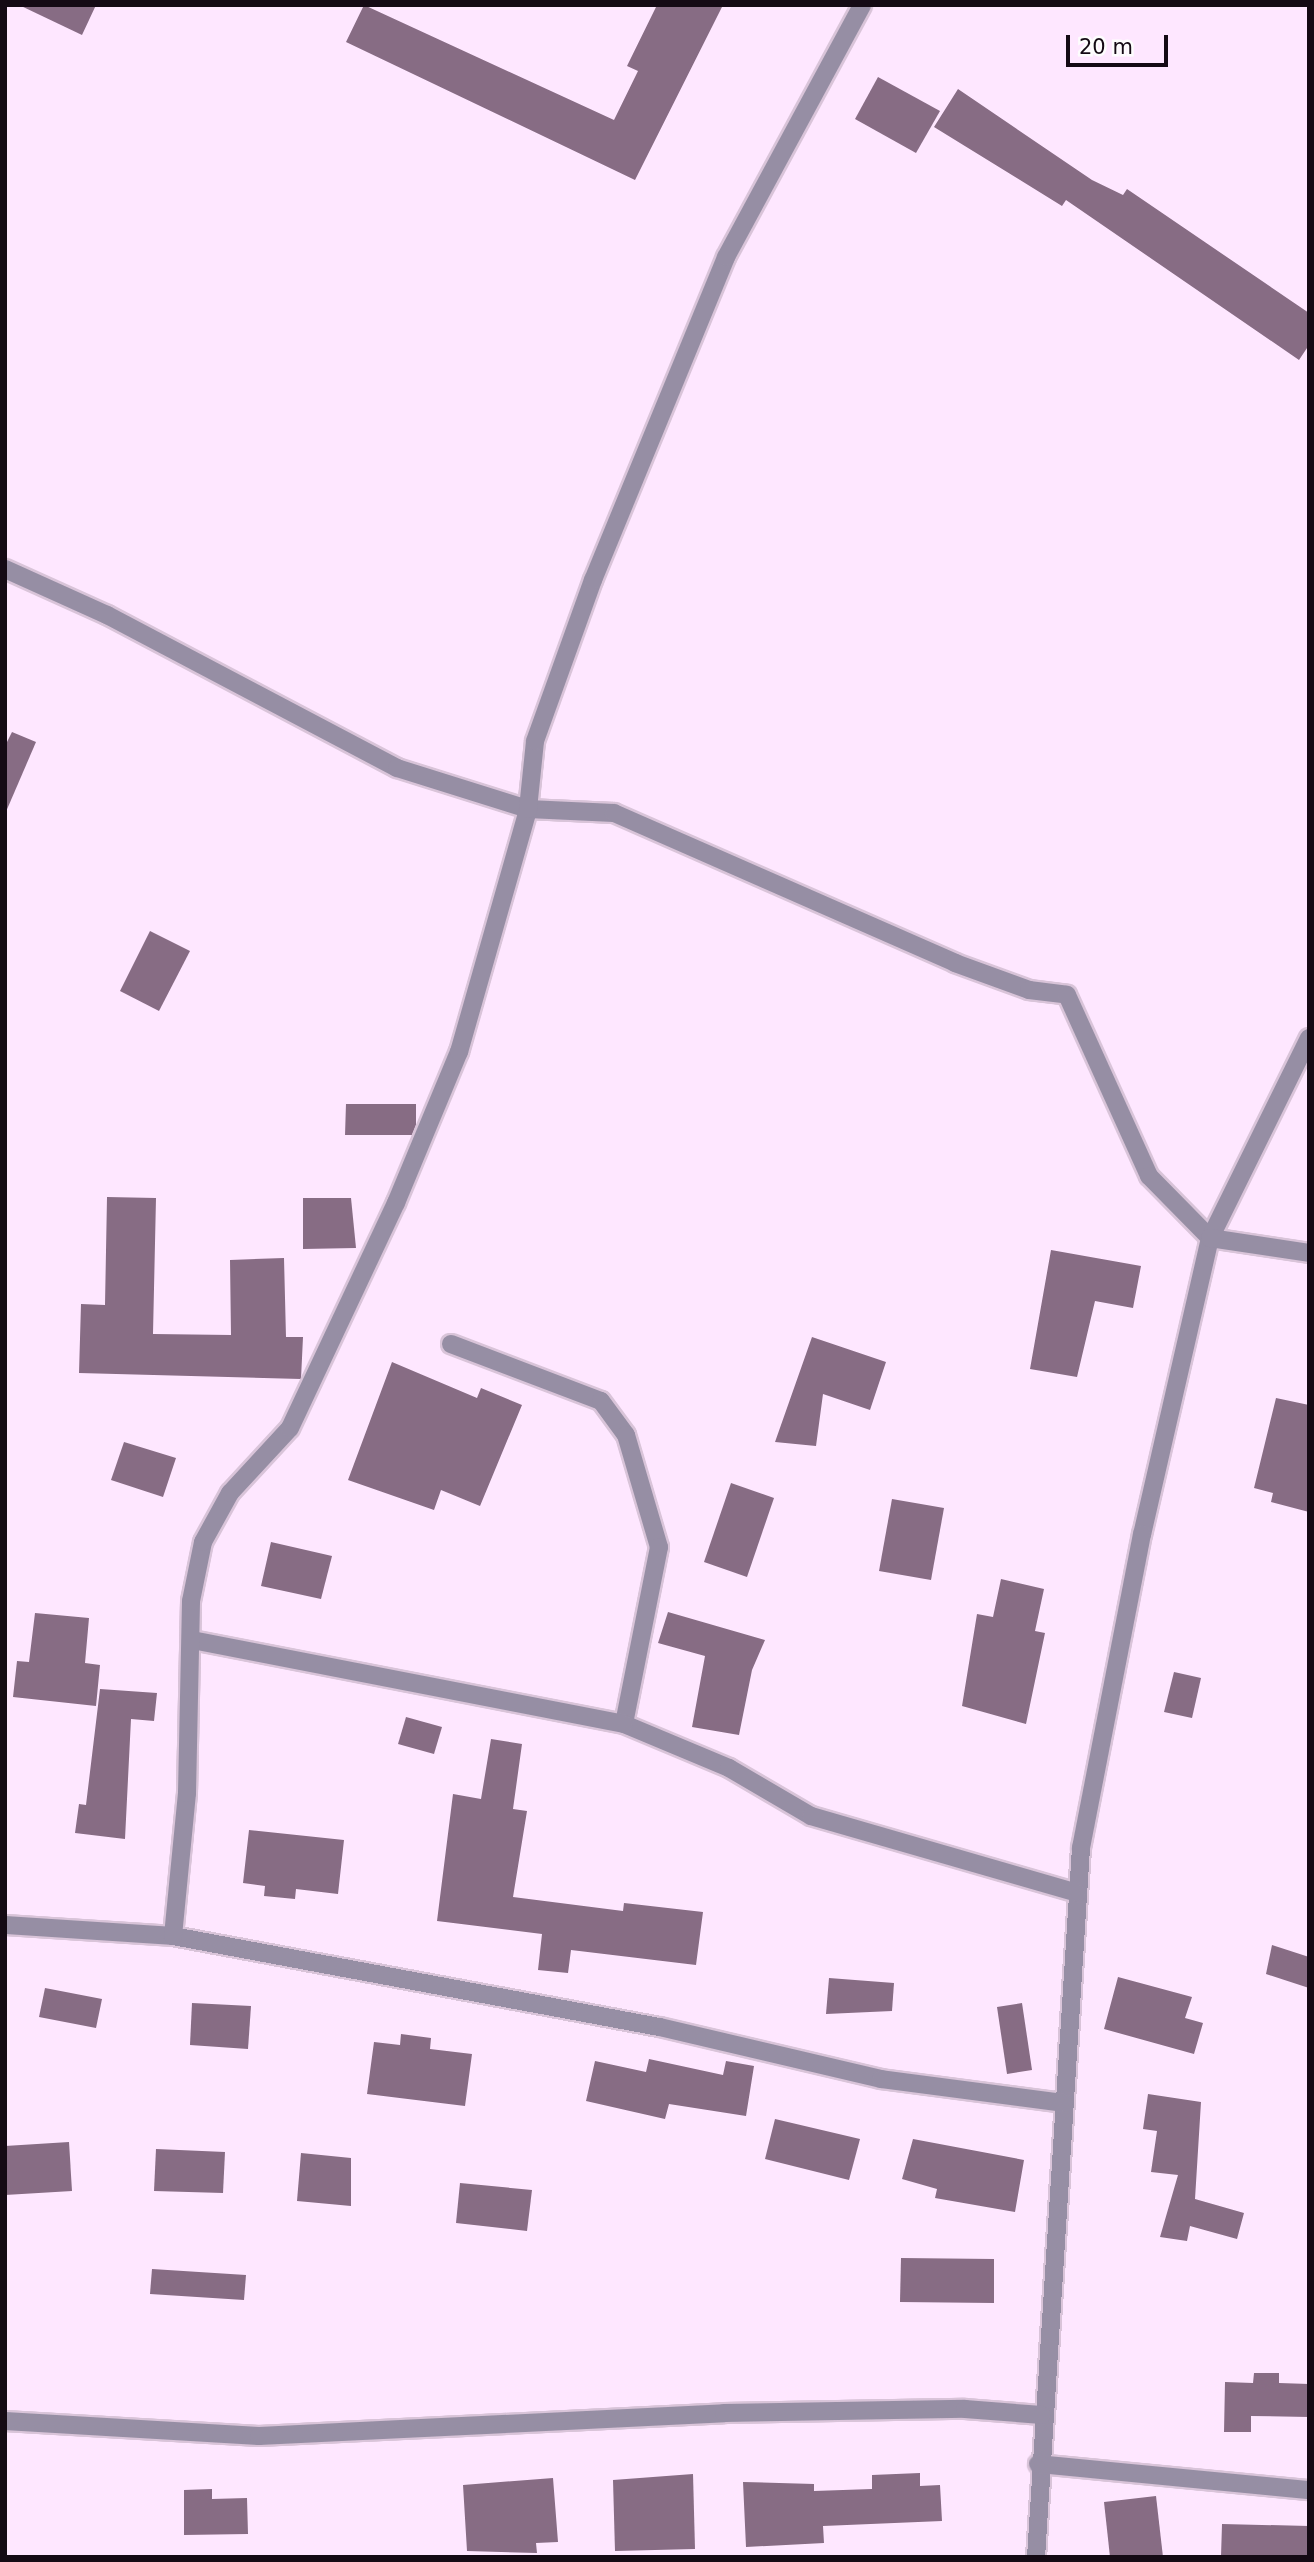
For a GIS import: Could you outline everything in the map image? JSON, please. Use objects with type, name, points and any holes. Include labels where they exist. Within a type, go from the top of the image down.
[{"type":"street","points":[[173,1936],[192,1640],[191,1601],[203,1542],[230,1493],[290,1428],[460,1052],[528,809],[539,728],[593,580],[726,257],[862,5]]},
{"type":"street","points":[[5,569],[107,615],[397,768],[528,809],[614,813],[955,963],[1029,990],[1068,995],[1149,1175],[1210,1238],[1309,1253]]},
{"type":"street","points":[[1036,2557],[1038,2463],[1062,2204],[1063,2103],[1077,1893],[1142,1534],[1210,1238],[1309,1038]]},
{"type":"street","points":[[451,1344],[601,1401],[626,1435],[659,1546],[624,1724]]},
{"type":"street","points":[[192,1640],[624,1724],[729,1768],[811,1816],[1077,1893]]},
{"type":"street","points":[[5,1924],[173,1936],[660,2027],[881,2079],[1063,2103]]},
{"type":"street","points":[[5,2421],[259,2436],[724,2413],[965,2409],[1042,2416]]},
{"type":"street","points":[[1038,2463],[1309,2490]]},
{"type":"building","points":[[19,5],[96,5],[82,35]]},
{"type":"building","points":[[364,5],[614,120],[638,71],[627,66],[657,5],[723,5],[635,180],[346,42]]},
{"type":"building","points":[[878,77],[940,111],[916,153],[855,119]]},
{"type":"building","points":[[958,89],[1092,180],[1123,195],[1127,189],[1309,313],[1309,345],[1299,360],[1066,200],[1062,206],[934,127]]},
{"type":"building","points":[[12,732],[36,742],[5,814],[5,746]]},
{"type":"building","points":[[150,931],[190,951],[159,1011],[120,991]]},
{"type":"building","points":[[346,1104],[416,1104],[416,1125],[412,1135],[345,1135]]},
{"type":"building","points":[[107,1197],[156,1198],[153,1334],[231,1335],[230,1260],[284,1258],[286,1337],[303,1337],[301,1379],[79,1373],[81,1304],[105,1305]]},
{"type":"building","points":[[303,1198],[351,1198],[356,1248],[303,1249]]},
{"type":"building","points":[[1051,1250],[1141,1266],[1133,1308],[1095,1301],[1077,1377],[1030,1369]]},
{"type":"building","points":[[812,1337],[886,1362],[870,1410],[823,1394],[816,1446],[775,1442]]},
{"type":"building","points":[[392,1362],[477,1398],[481,1388],[522,1405],[480,1506],[441,1490],[434,1510],[348,1480]]},
{"type":"building","points":[[1276,1398],[1309,1405],[1309,1512],[1271,1502],[1273,1493],[1254,1488]]},
{"type":"building","points":[[124,1442],[176,1458],[163,1497],[111,1480]]},
{"type":"building","points":[[731,1483],[774,1498],[747,1577],[704,1562]]},
{"type":"building","points":[[892,1499],[944,1508],[931,1580],[879,1571]]},
{"type":"building","points":[[271,1542],[332,1556],[321,1599],[261,1586]]},
{"type":"building","points":[[1001,1579],[1044,1589],[1035,1631],[1045,1633],[1026,1724],[962,1706],[977,1614],[993,1617]]},
{"type":"building","points":[[668,1612],[765,1640],[752,1670],[739,1735],[692,1727],[705,1656],[658,1643]]},
{"type":"building","points":[[35,1613],[89,1618],[85,1663],[100,1665],[96,1706],[13,1697],[17,1661],[29,1662]]},
{"type":"building","points":[[1174,1672],[1201,1678],[1192,1718],[1164,1712]]},
{"type":"building","points":[[100,1689],[157,1693],[154,1721],[131,1719],[125,1839],[75,1833],[79,1804],[86,1805]]},
{"type":"building","points":[[406,1717],[442,1727],[434,1754],[398,1744]]},
{"type":"building","points":[[491,1739],[522,1744],[513,1809],[527,1811],[513,1897],[623,1911],[624,1903],[703,1912],[696,1965],[571,1950],[568,1973],[538,1970],[542,1934],[437,1921],[453,1794],[481,1799]]},
{"type":"building","points":[[249,1830],[344,1840],[338,1894],[296,1889],[295,1899],[264,1896],[265,1886],[243,1883]]},
{"type":"building","points":[[1272,1945],[1309,1957],[1309,1988],[1266,1974]]},
{"type":"building","points":[[1118,1977],[1192,1997],[1185,2018],[1203,2023],[1194,2054],[1104,2029]]},
{"type":"building","points":[[829,1978],[894,1983],[892,2011],[826,2014]]},
{"type":"building","points":[[45,1988],[102,1999],[96,2028],[39,2017]]},
{"type":"building","points":[[192,2003],[251,2006],[248,2049],[190,2045]]},
{"type":"building","points":[[1022,2003],[1032,2070],[1007,2074],[997,2007]]},
{"type":"building","points":[[401,2034],[431,2038],[430,2049],[472,2054],[465,2106],[367,2094],[374,2042],[400,2045]]},
{"type":"building","points":[[649,2059],[723,2075],[726,2061],[754,2066],[746,2116],[669,2104],[665,2119],[586,2101],[595,2061],[646,2072]]},
{"type":"building","points":[[1148,2094],[1201,2102],[1195,2199],[1244,2213],[1237,2239],[1190,2226],[1187,2241],[1160,2237],[1178,2175],[1151,2172],[1157,2131],[1143,2129]]},
{"type":"building","points":[[775,2119],[860,2139],[849,2180],[765,2159]]},
{"type":"building","points":[[913,2139],[1024,2160],[1015,2212],[935,2198],[937,2189],[902,2179]]},
{"type":"building","points":[[69,2142],[72,2191],[5,2195],[5,2146]]},
{"type":"building","points":[[156,2149],[225,2152],[223,2193],[154,2191]]},
{"type":"building","points":[[301,2153],[351,2158],[351,2206],[297,2201]]},
{"type":"building","points":[[460,2183],[532,2190],[527,2231],[456,2223]]},
{"type":"building","points":[[901,2258],[994,2259],[994,2303],[900,2302]]},
{"type":"building","points":[[152,2269],[246,2275],[244,2300],[150,2294]]},
{"type":"building","points":[[1254,2373],[1279,2373],[1279,2383],[1309,2384],[1309,2417],[1251,2416],[1251,2432],[1224,2432],[1225,2382],[1253,2383]]},
{"type":"building","points":[[920,2473],[920,2486],[940,2485],[942,2521],[823,2526],[824,2543],[746,2547],[743,2482],[814,2484],[814,2491],[872,2489],[872,2475]]},
{"type":"building","points":[[693,2474],[695,2549],[615,2551],[613,2480]]},
{"type":"building","points":[[553,2478],[558,2542],[536,2543],[537,2553],[467,2551],[463,2485]]},
{"type":"building","points":[[212,2489],[212,2499],[247,2498],[248,2534],[184,2535],[184,2490]]},
{"type":"building","points":[[1156,2496],[1163,2557],[1110,2557],[1104,2502]]},
{"type":"building","points":[[1222,2524],[1309,2526],[1309,2557],[1221,2557]]}]
